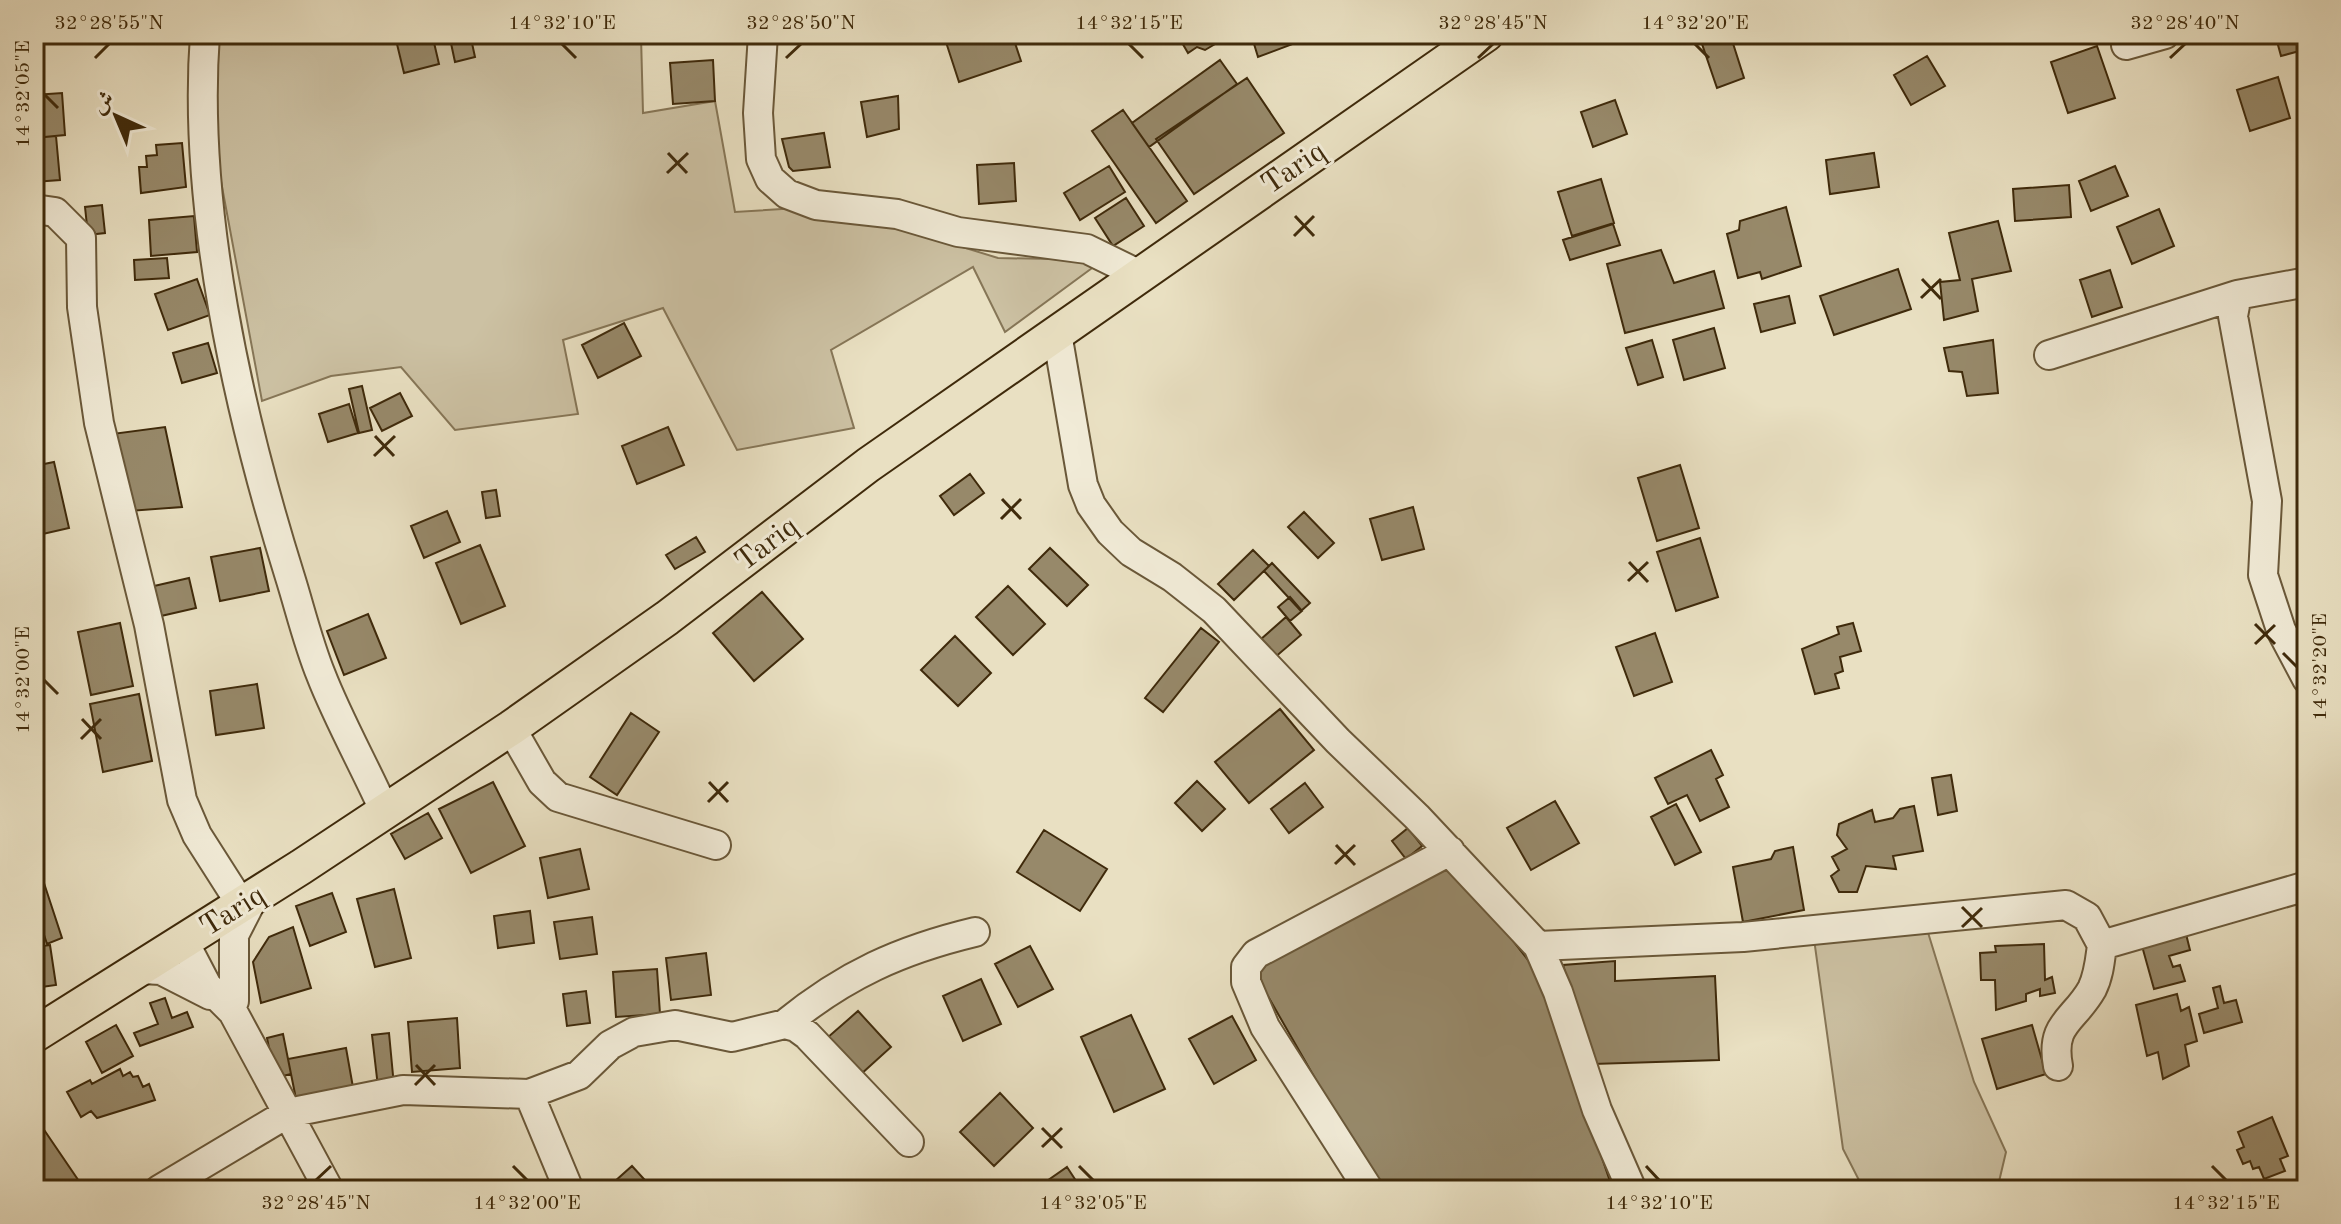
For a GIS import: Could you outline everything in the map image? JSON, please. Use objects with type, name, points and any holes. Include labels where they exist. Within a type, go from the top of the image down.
[{"type":"main road","name":"Tariq","points":[[34,1035],[385,812],[511,728],[667,618],[868,465],[1486,34]]},
{"type":"street","points":[[205,34],[205,163],[221,285],[244,412],[276,532],[321,676],[385,812]]},
{"type":"street","points":[[763,34],[758,113],[761,159],[770,179],[787,194],[816,205],[897,214],[958,232],[1087,249],[1138,274]]},
{"type":"street","points":[[2126,45],[2165,34]]},
{"type":"street","points":[[34,209],[55,212],[70,222],[81,238],[82,307],[99,423],[149,625],[182,800],[197,835],[247,900],[234,935],[230,1005]]},
{"type":"street","points":[[2049,355],[2237,295],[2307,282]]},
{"type":"street","points":[[2237,295],[2234,327],[2267,501],[2263,575],[2281,630],[2307,679]]},
{"type":"street","points":[[1057,333],[1083,485],[1091,505],[1110,532],[1131,552],[1172,577],[1214,610],[1450,851],[1538,946],[1558,992],[1597,1110],[1632,1190]]},
{"type":"street","points":[[511,728],[542,782],[558,797],[716,845]]},
{"type":"street","points":[[1369,1190],[1265,1027],[1246,982],[1246,967],[1256,954],[1450,851]]},
{"type":"street","points":[[2102,945],[2307,886]]},
{"type":"street","points":[[1538,946],[1743,937],[2066,905],[2087,917],[2102,945],[2093,987],[2059,1029],[2055,1048],[2058,1066]]},
{"type":"street","points":[[212,922],[224,954],[230,1005]]},
{"type":"street","points":[[159,1190],[288,1113],[403,1090],[529,1094],[579,1075],[610,1045],[634,1032],[675,1025],[732,1037],[785,1024],[824,994],[915,947],[975,932]]},
{"type":"street","points":[[183,940],[201,977],[230,1005],[329,1190]]},
{"type":"street","points":[[141,969],[161,970],[230,1005]]},
{"type":"street","points":[[785,1024],[807,1035],[909,1142]]},
{"type":"street","points":[[529,1094],[569,1190]]},
{"type":"shaded area","points":[[206,34],[646,34],[641,36],[643,113],[715,101],[735,212],[830,206],[998,258],[1103,260],[1005,332],[973,267],[831,350],[854,428],[737,450],[663,308],[563,340],[578,414],[455,430],[401,367],[331,376],[262,401],[203,85]]},
{"type":"shaded area","points":[[1926,926],[1974,1082],[2006,1152],[1997,1190],[1864,1190],[1843,1149],[1814,939]]},
{"type":"building","points":[[432,34],[439,64],[404,73],[396,40]]},
{"type":"building","points":[[449,34],[470,34],[475,57],[455,62]]},
{"type":"building","points":[[778,34],[843,34],[843,43],[778,39]]},
{"type":"building","points":[[1012,34],[1021,61],[959,82],[944,36]]},
{"type":"building","points":[[1177,34],[1232,34],[1205,50],[1197,47],[1188,53]]},
{"type":"building","points":[[1251,34],[1319,34],[1258,57]]},
{"type":"building","points":[[1730,34],[1744,78],[1717,88],[1701,41]]},
{"type":"building","points":[[2275,34],[2307,34],[2307,49],[2281,56]]},
{"type":"building","points":[[2097,46],[2115,98],[2068,113],[2051,62]]},
{"type":"building","points":[[1927,56],[1945,86],[1911,105],[1894,75]]},
{"type":"building","points":[[713,60],[715,101],[673,104],[670,63]]},
{"type":"building","points":[[1220,60],[1237,84],[1149,147],[1132,123]]},
{"type":"building","points":[[2278,77],[2290,118],[2250,131],[2237,90]]},
{"type":"building","points":[[1247,78],[1284,133],[1194,194],[1156,139]]},
{"type":"building","points":[[62,93],[65,135],[34,138],[34,95]]},
{"type":"building","points":[[898,96],[899,129],[867,137],[861,102]]},
{"type":"building","points":[[1615,100],[1627,134],[1593,147],[1581,112]]},
{"type":"building","points":[[1123,110],[1187,201],[1156,223],[1092,131]]},
{"type":"building","points":[[824,133],[830,167],[793,171],[789,167],[782,139]]},
{"type":"building","points":[[56,136],[60,180],[34,182],[34,138]]},
{"type":"building","points":[[182,143],[186,187],[141,193],[139,167],[147,167],[146,156],[157,155],[156,145]]},
{"type":"building","points":[[1874,153],[1879,187],[1830,194],[1826,160]]},
{"type":"building","points":[[1014,163],[1016,201],[979,204],[977,165]]},
{"type":"building","points":[[1109,166],[1125,192],[1080,220],[1064,193]]},
{"type":"building","points":[[2115,166],[2128,196],[2091,211],[2079,181]]},
{"type":"building","points":[[1601,179],[1614,223],[1572,236],[1558,192]]},
{"type":"building","points":[[2069,185],[2071,217],[2015,221],[2013,189]]},
{"type":"building","points":[[1126,198],[1144,226],[1113,246],[1095,218]]},
{"type":"building","points":[[102,205],[105,233],[88,235],[85,207]]},
{"type":"building","points":[[1786,207],[1801,266],[1762,279],[1760,272],[1738,278],[1727,234],[1739,230],[1740,221]]},
{"type":"building","points":[[2159,209],[2174,246],[2132,264],[2117,227]]},
{"type":"building","points":[[194,216],[197,252],[151,256],[149,220]]},
{"type":"building","points":[[1998,221],[2011,271],[1972,279],[1978,311],[1944,320],[1940,282],[1960,280],[1949,233]]},
{"type":"building","points":[[1613,224],[1620,245],[1570,260],[1563,240]]},
{"type":"building","points":[[1661,250],[1674,283],[1714,271],[1724,308],[1625,333],[1607,264]]},
{"type":"building","points":[[167,258],[169,278],[135,280],[134,260]]},
{"type":"building","points":[[1898,269],[1911,309],[1834,335],[1820,296]]},
{"type":"building","points":[[2110,270],[2122,307],[2092,317],[2080,280]]},
{"type":"building","points":[[197,279],[210,315],[168,330],[155,294]]},
{"type":"building","points":[[1789,296],[1795,323],[1761,332],[1754,304]]},
{"type":"building","points":[[624,323],[641,356],[598,378],[582,345]]},
{"type":"building","points":[[1714,328],[1725,368],[1684,380],[1673,340]]},
{"type":"building","points":[[1652,340],[1663,377],[1638,385],[1626,348]]},
{"type":"building","points":[[1993,340],[1998,393],[1967,396],[1962,372],[1949,371],[1944,348]]},
{"type":"building","points":[[208,343],[217,373],[182,383],[173,353]]},
{"type":"building","points":[[362,386],[372,430],[359,433],[349,389]]},
{"type":"building","points":[[400,393],[412,416],[382,431],[370,408]]},
{"type":"building","points":[[349,404],[358,433],[328,442],[319,414]]},
{"type":"building","points":[[165,427],[182,507],[129,511],[112,434]]},
{"type":"building","points":[[668,427],[684,465],[637,484],[622,446]]},
{"type":"building","points":[[54,462],[69,528],[34,536],[34,466]]},
{"type":"building","points":[[1680,465],[1699,528],[1657,541],[1638,478]]},
{"type":"building","points":[[970,474],[984,493],[954,515],[940,496]]},
{"type":"building","points":[[496,490],[500,516],[486,518],[482,492]]},
{"type":"building","points":[[1413,507],[1424,549],[1382,560],[1370,519]]},
{"type":"building","points":[[447,511],[460,542],[424,558],[411,526]]},
{"type":"building","points":[[1304,512],[1334,543],[1318,558],[1288,527]]},
{"type":"building","points":[[696,537],[705,552],[675,569],[666,555]]},
{"type":"building","points":[[1700,538],[1718,597],[1676,611],[1657,552]]},
{"type":"building","points":[[480,545],[505,606],[461,624],[436,563]]},
{"type":"building","points":[[260,548],[269,591],[220,601],[211,557]]},
{"type":"building","points":[[1050,548],[1088,585],[1067,606],[1029,569]]},
{"type":"building","points":[[1253,550],[1269,566],[1234,600],[1218,584]]},
{"type":"building","points":[[1272,563],[1310,603],[1301,611],[1264,571]]},
{"type":"building","points":[[189,578],[196,608],[161,616],[154,586]]},
{"type":"building","points":[[1008,586],[1045,624],[1013,655],[976,617]]},
{"type":"building","points":[[762,592],[803,639],[754,681],[713,633]]},
{"type":"building","points":[[1290,597],[1302,611],[1290,621],[1278,607]]},
{"type":"building","points":[[368,614],[386,658],[344,675],[327,631]]},
{"type":"building","points":[[1286,617],[1301,635],[1267,664],[1252,647]]},
{"type":"building","points":[[120,623],[133,686],[91,695],[78,632]]},
{"type":"building","points":[[1853,623],[1861,651],[1840,657],[1843,671],[1835,674],[1839,688],[1815,694],[1802,649],[1839,634],[1837,627]]},
{"type":"building","points":[[1201,628],[1219,642],[1163,712],[1145,698]]},
{"type":"building","points":[[1655,633],[1672,682],[1634,696],[1616,647]]},
{"type":"building","points":[[955,636],[991,673],[958,706],[921,670]]},
{"type":"building","points":[[257,684],[264,728],[216,735],[210,691]]},
{"type":"building","points":[[139,694],[152,761],[103,772],[90,704]]},
{"type":"building","points":[[1280,709],[1314,750],[1249,803],[1215,762]]},
{"type":"building","points":[[631,713],[659,732],[617,795],[590,777]]},
{"type":"building","points":[[1711,750],[1723,775],[1716,779],[1729,807],[1700,821],[1687,795],[1668,804],[1655,778]]},
{"type":"building","points":[[1951,775],[1957,811],[1938,815],[1932,778]]},
{"type":"building","points":[[1197,781],[1225,809],[1202,831],[1175,803]]},
{"type":"building","points":[[493,782],[525,846],[471,873],[439,809]]},
{"type":"building","points":[[1305,783],[1323,807],[1289,833],[1271,809]]},
{"type":"building","points":[[1555,801],[1579,843],[1531,870],[1507,828]]},
{"type":"building","points":[[1676,804],[1701,852],[1675,865],[1651,817]]},
{"type":"building","points":[[1914,806],[1923,851],[1893,856],[1896,869],[1866,866],[1857,892],[1839,892],[1831,876],[1839,870],[1832,857],[1847,849],[1837,835],[1839,824],[1872,810],[1875,822],[1893,818],[1900,809]]},
{"type":"building","points":[[428,813],[442,838],[405,859],[391,834]]},
{"type":"building","points":[[1408,828],[1422,846],[1406,859],[1392,841]]},
{"type":"building","points":[[1044,830],[1107,869],[1080,911],[1017,872]]},
{"type":"building","points":[[1793,847],[1804,910],[1743,922],[1733,867],[1771,859],[1775,851]]},
{"type":"building","points":[[580,849],[589,889],[548,898],[540,858]]},
{"type":"building","points":[[1455,867],[1539,974],[1613,1190],[1379,1190],[1250,965],[1432,874]]},
{"type":"building","points":[[42,877],[62,938],[47,944],[34,904],[34,879]]},
{"type":"building","points":[[394,889],[411,958],[375,967],[357,899]]},
{"type":"building","points":[[332,893],[346,932],[310,946],[296,906]]},
{"type":"building","points":[[530,911],[534,943],[498,948],[494,916]]},
{"type":"building","points":[[592,917],[597,954],[560,959],[554,922]]},
{"type":"building","points":[[293,927],[311,988],[261,1003],[253,962],[269,937]]},
{"type":"building","points":[[2186,934],[2190,950],[2169,956],[2173,967],[2180,965],[2185,981],[2154,989],[2142,946]]},
{"type":"building","points":[[2044,944],[2045,980],[2052,977],[2055,993],[2040,996],[2040,989],[2026,994],[2026,1001],[1996,1010],[1995,980],[1981,980],[1980,953],[1996,952],[1995,946]]},
{"type":"building","points":[[50,945],[56,985],[34,988],[34,947]]},
{"type":"building","points":[[1030,946],[1053,989],[1018,1007],[995,964]]},
{"type":"building","points":[[706,953],[711,995],[671,1000],[666,958]]},
{"type":"building","points":[[1615,961],[1615,981],[1715,976],[1719,1060],[1593,1064],[1563,965]]},
{"type":"building","points":[[657,969],[660,1014],[616,1017],[613,972]]},
{"type":"building","points":[[981,979],[1001,1024],[963,1041],[943,996]]},
{"type":"building","points":[[2220,986],[2224,1003],[2236,1000],[2242,1022],[2204,1033],[2199,1014],[2218,1008],[2213,988]]},
{"type":"building","points":[[586,991],[590,1023],[567,1026],[563,994]]},
{"type":"building","points":[[2177,994],[2181,1011],[2189,1007],[2197,1041],[2185,1045],[2189,1066],[2163,1079],[2158,1052],[2147,1056],[2136,1005]]},
{"type":"building","points":[[165,998],[172,1018],[187,1012],[193,1027],[140,1046],[134,1033],[158,1024],[150,1003]]},
{"type":"building","points":[[858,1011],[891,1047],[860,1075],[827,1038]]},
{"type":"building","points":[[1131,1015],[1165,1089],[1114,1112],[1081,1037]]},
{"type":"building","points":[[1232,1016],[1256,1060],[1214,1084],[1189,1039]]},
{"type":"building","points":[[457,1018],[460,1068],[412,1072],[408,1022]]},
{"type":"building","points":[[116,1025],[133,1056],[102,1073],[86,1042]]},
{"type":"building","points":[[2032,1025],[2046,1074],[1997,1089],[1982,1039]]},
{"type":"building","points":[[389,1033],[394,1086],[378,1087],[372,1035]]},
{"type":"building","points":[[283,1034],[291,1074],[275,1078],[267,1038]]},
{"type":"building","points":[[346,1048],[354,1093],[297,1104],[288,1059]]},
{"type":"building","points":[[120,1069],[123,1076],[130,1072],[133,1077],[138,1076],[143,1087],[149,1084],[155,1100],[97,1118],[91,1111],[81,1117],[67,1092],[90,1080],[92,1084]]},
{"type":"building","points":[[1000,1093],[1033,1128],[994,1166],[960,1132]]},
{"type":"building","points":[[2272,1117],[2288,1156],[2280,1159],[2285,1171],[2264,1179],[2259,1167],[2253,1169],[2250,1161],[2243,1164],[2237,1150],[2244,1147],[2238,1132]]},
{"type":"building","points":[[36,1118],[85,1190],[34,1190]]},
{"type":"building","points":[[632,1166],[654,1190],[605,1190]]},
{"type":"building","points":[[1067,1167],[1082,1190],[1034,1190]]}]
